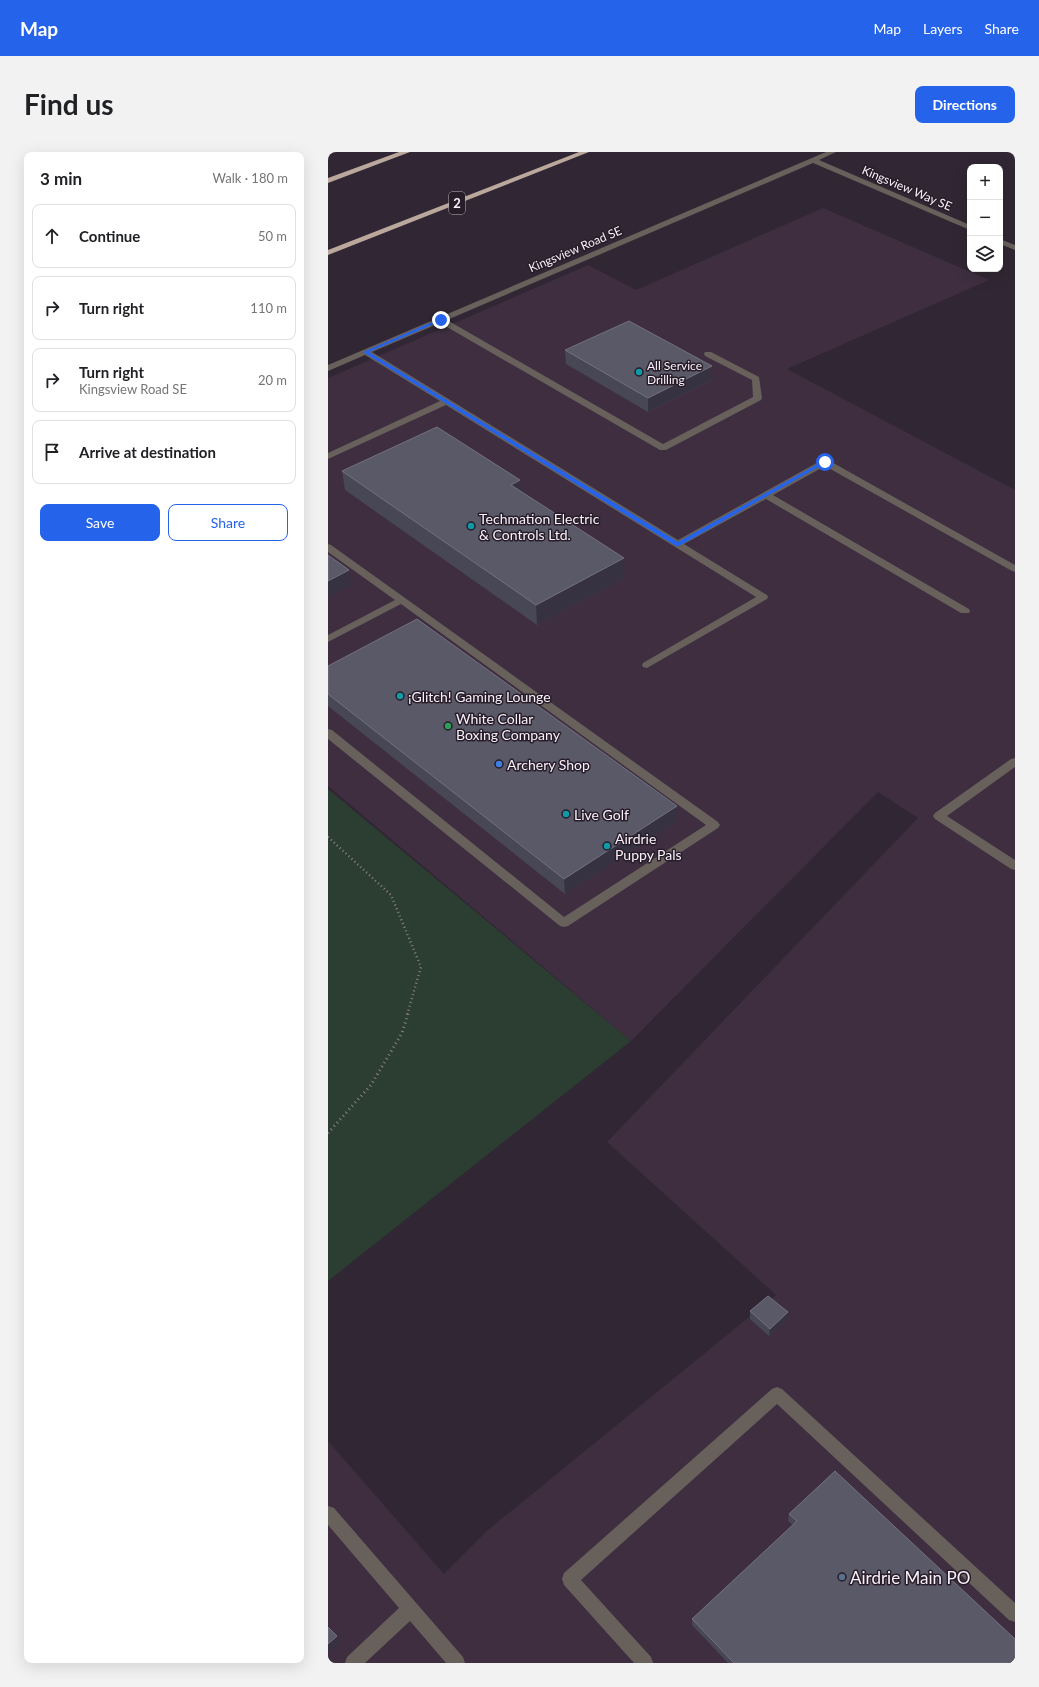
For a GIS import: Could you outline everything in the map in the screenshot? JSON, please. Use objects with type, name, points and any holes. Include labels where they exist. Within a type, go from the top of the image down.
[{"type":"highway","points":[[328,176],[389,152]]},
{"type":"highway","points":[[328,181],[406,152]]},
{"type":"highway","name":"2","points":[[328,253],[585,152]]},
{"type":"street","name":"Kingsview Road SE","points":[[328,368],[832,152]]},
{"type":"street","name":"Kingsview Way SE","points":[[813,160],[967,227]]},
{"type":"street","points":[[1003,242],[1015,248]]},
{"type":"street","points":[[441,320],[663,448],[758,398],[756,379],[708,354]]},
{"type":"street","points":[[366,352],[763,597],[647,665]]},
{"type":"street","points":[[328,456],[446,402]]},
{"type":"street","points":[[678,544],[825,462],[1015,569]]},
{"type":"street","points":[[766,495],[965,611]]},
{"type":"street","points":[[328,547],[714,825],[564,923],[328,733]]},
{"type":"street","points":[[328,639],[402,600]]},
{"type":"street","points":[[1015,762],[938,816],[1015,866]]},
{"type":"street","points":[[645,1663],[570,1579],[778,1394],[1015,1614]]},
{"type":"street","points":[[328,1513],[457,1663]]},
{"type":"street","points":[[352,1663],[410,1608]]},
{"type":"path","points":[[328,837],[391,896],[421,967],[402,1033],[371,1085],[328,1133]]},
{"type":"shaded area","points":[[823,208],[967,270],[967,272],[971,272],[989,280],[787,369],[1015,490],[1015,1663],[328,1663],[328,1441],[444,1574],[488,1530],[776,1295],[607,1142],[918,818],[878,792],[631,1041],[328,786],[328,378],[588,265],[636,290]]},
{"type":"green space","points":[[328,789],[631,1041],[328,1281]]},
{"type":"building","name":"All Service Drilling","points":[[629,321],[712,366],[648,398],[565,350]]},
{"type":"building","name":"Techmation Electric & Controls Ltd.","points":[[437,427],[520,480],[511,485],[624,558],[536,605],[342,471]]},
{"type":"building","points":[[328,555],[349,570],[328,581]]},
{"type":"building","points":[[417,619],[677,806],[564,879],[328,694],[328,666]]},
{"type":"building","points":[[768,1296],[788,1312],[770,1329],[750,1311]]},
{"type":"building","name":"Airdrie Main PO","points":[[835,1471],[1015,1639],[1015,1663],[734,1663],[692,1619],[797,1521],[789,1514]]},
{"type":"building","points":[[328,1627],[337,1636],[328,1644]]},
{"type":"place","name":"All Service Drilling","points":[[639,372]]},
{"type":"place","name":"Techmation Electric & Controls Ltd.","points":[[471,526]]},
{"type":"place","name":"¡Glitch! Gaming Lounge","points":[[400,696]]},
{"type":"place","name":"White Collar Boxing Company","points":[[448,726]]},
{"type":"place","name":"Archery Shop","points":[[499,764]]},
{"type":"place","name":"Live Golf","points":[[566,814]]},
{"type":"place","name":"Airdrie Puppy Pals","points":[[607,846]]},
{"type":"place","name":"Airdrie Main PO","points":[[842,1577]]},
{"type":"route","points":[[441,320],[366,352],[678,544],[825,462]]}]
